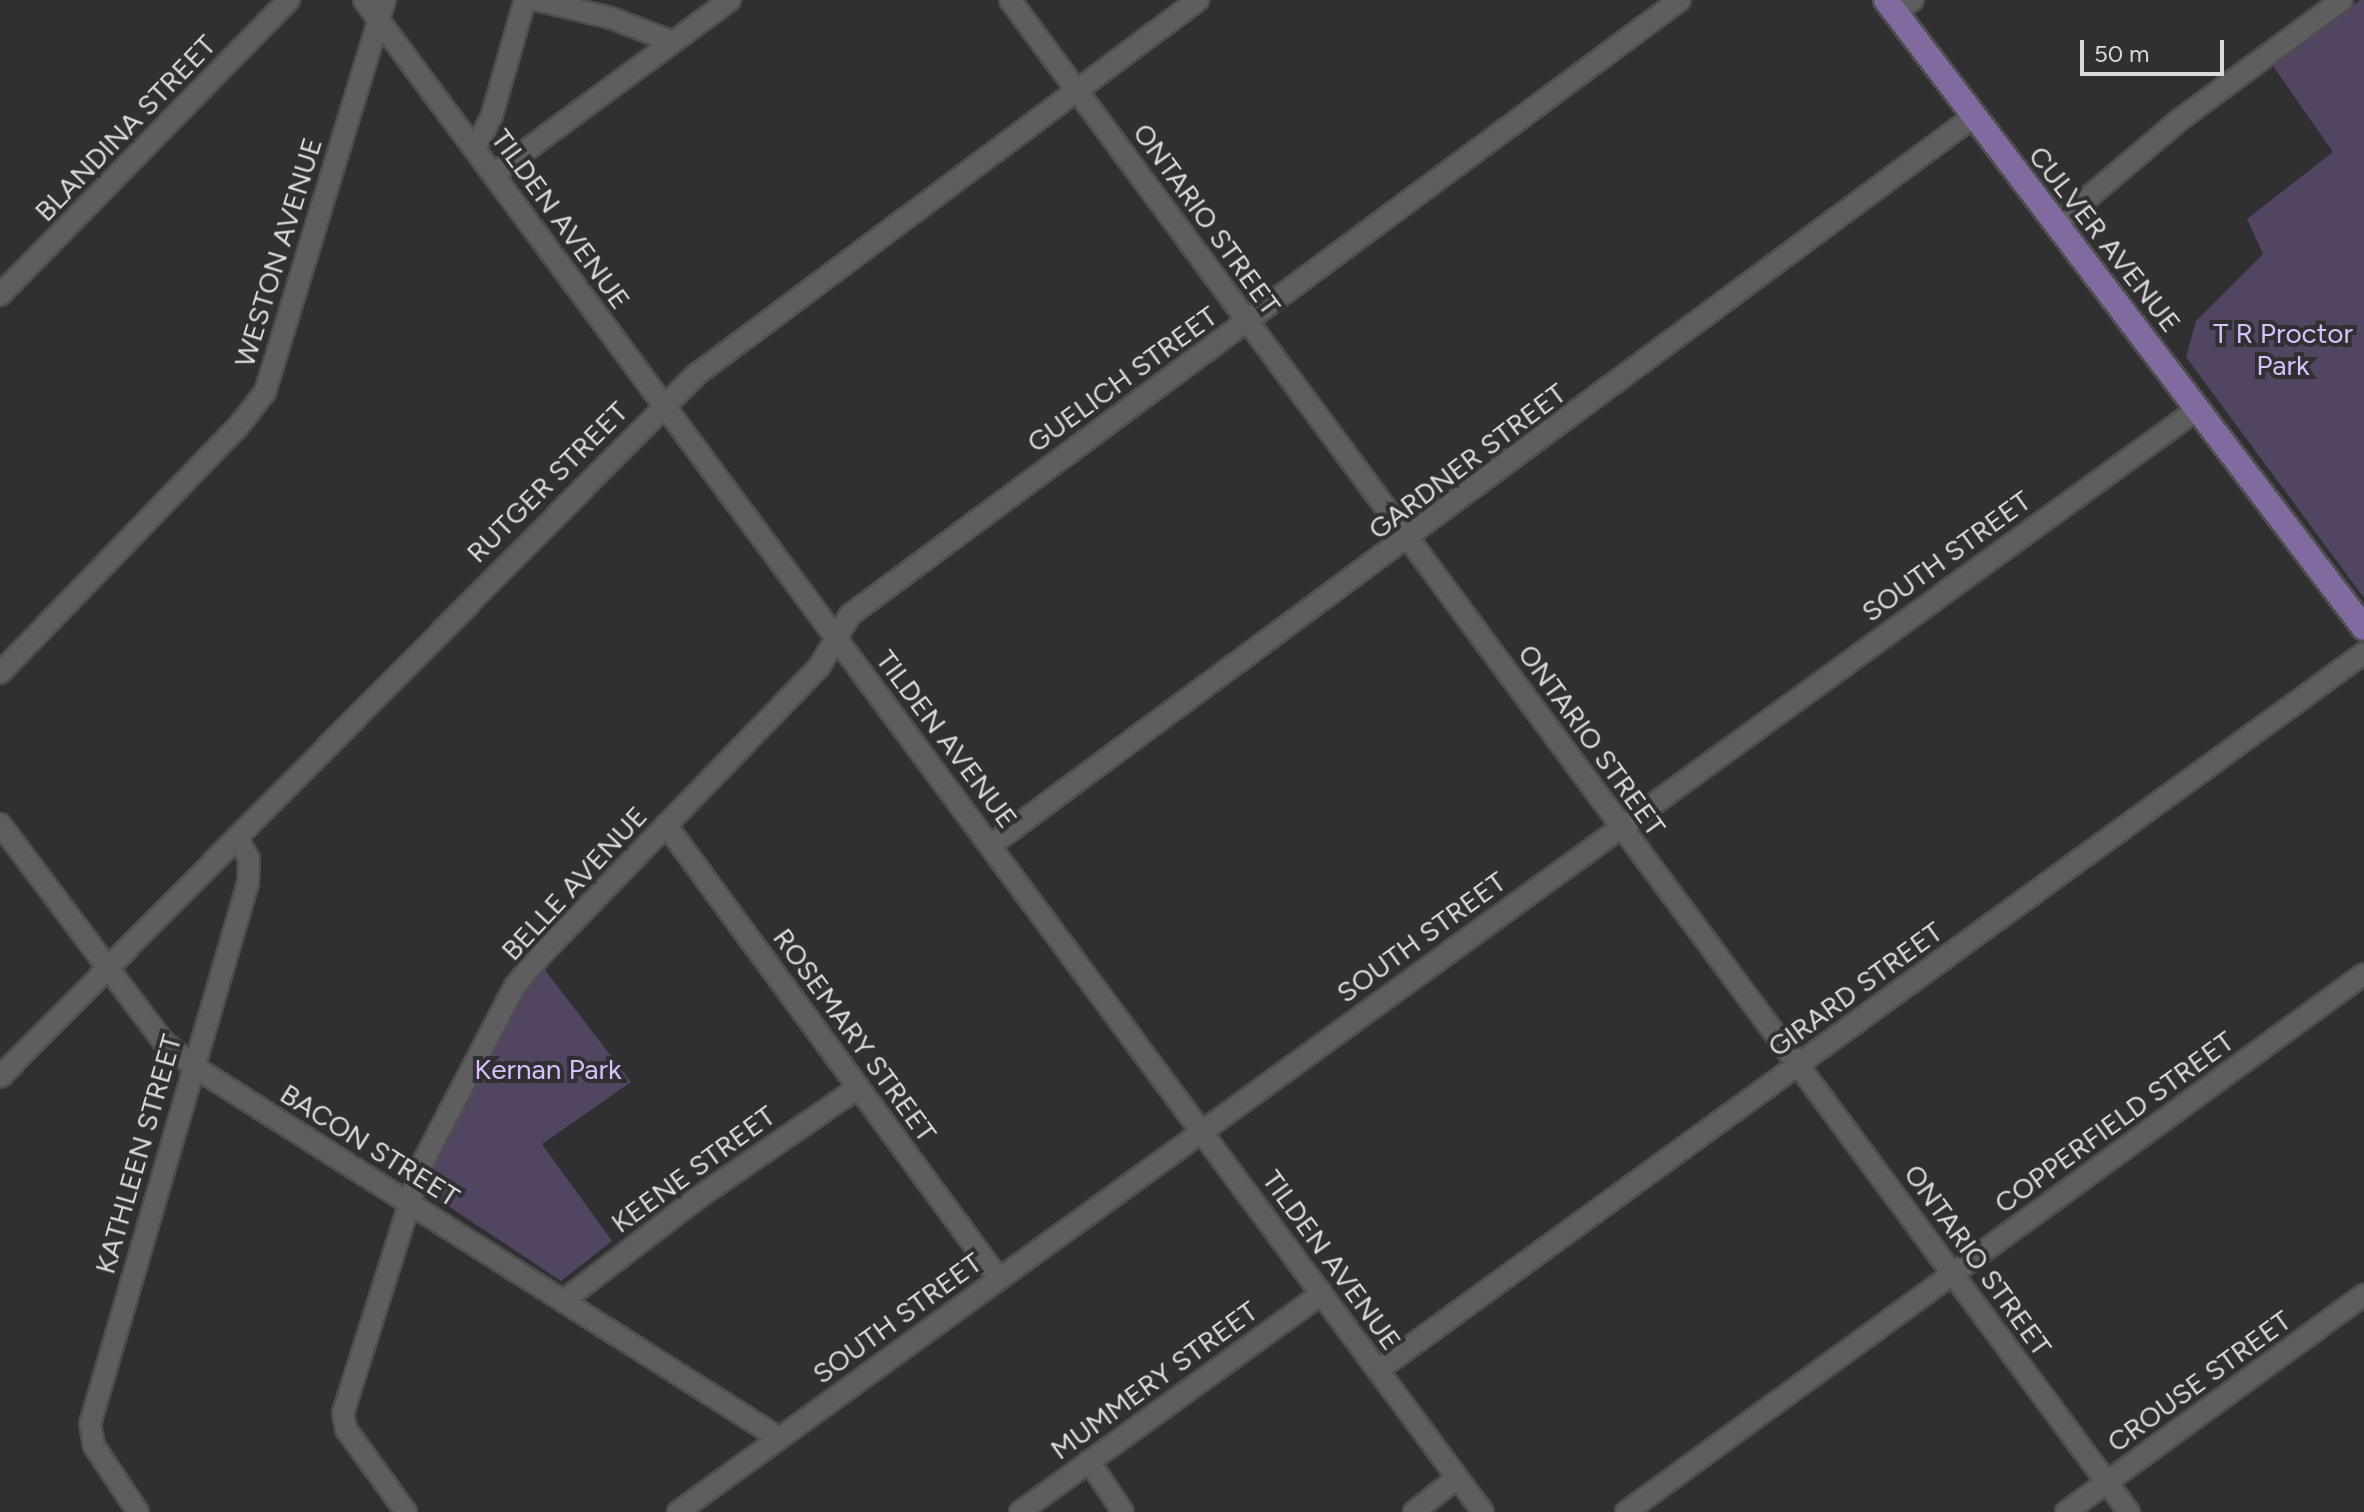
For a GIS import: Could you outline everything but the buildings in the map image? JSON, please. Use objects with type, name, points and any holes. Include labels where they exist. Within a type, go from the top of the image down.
[{"type":"main road","name":"CULVER AVENUE","points":[[1898,4],[1973,117],[2364,628]]},
{"type":"street","name":"BLANDINA STREET","points":[[0,295],[289,0]]},
{"type":"street","name":"TILDEN AVENUE","points":[[364,0],[382,10],[475,149],[663,406],[1483,1512]]},
{"type":"street","points":[[475,149],[492,115],[525,0]]},
{"type":"street","points":[[536,0],[611,18],[673,42]]},
{"type":"street","points":[[494,174],[730,0]]},
{"type":"street","name":"ONTARIO STREET","points":[[1010,0],[2129,1512]]},
{"type":"street","name":"RUTGER STREET","points":[[0,1077],[696,375],[1198,0]]},
{"type":"street","name":"GUELICH STREET","points":[[836,637],[850,615],[1680,0]]},
{"type":"street","points":[[2056,225],[2178,121],[2342,0]]},
{"type":"street","name":"WESTON AVENUE","points":[[0,673],[175,492],[265,392],[382,10]]},
{"type":"street","name":"GARDNER STREET","points":[[991,845],[1409,539],[1973,117]]},
{"type":"street","name":"SOUTH STREET","points":[[678,1512],[2198,409]]},
{"type":"street","name":"BELLE AVENUE","points":[[406,1512],[346,1429],[343,1413],[422,1164],[515,986],[819,667],[836,637]]},
{"type":"street","name":"GIRARD STREET","points":[[1378,1370],[2364,653]]},
{"type":"street","name":"BACON STREET","points":[[0,824],[163,1041],[193,1066],[779,1438]]},
{"type":"street","name":"ROSEMARY STREET","points":[[666,825],[998,1278]]},
{"type":"street","name":"KATHLEEN STREET","points":[[138,1512],[94,1446],[90,1424],[248,883],[249,859],[237,837]]},
{"type":"street","name":"COPPERFIELD STREET","points":[[1626,1512],[2364,974]]},
{"type":"street","name":"KEENE STREET","points":[[563,1301],[699,1197],[859,1087]]},
{"type":"street","name":"MUMMERY STREET","points":[[1020,1512],[1322,1293]]},
{"type":"street","name":"CROUSE STREET","points":[[2066,1512],[2364,1295]]},
{"type":"street","points":[[1089,1461],[1116,1510]]},
{"type":"street","points":[[1414,1512],[1457,1478]]},
{"type":"green space","name":"T R Proctor Park","points":[[2364,0],[2364,598],[2186,357],[2196,321],[2263,254],[2247,219],[2333,152],[2273,66]]},
{"type":"green space","name":"Kernan Park","points":[[545,970],[631,1082],[542,1144],[612,1241],[561,1281],[421,1188],[518,1000]]}]
